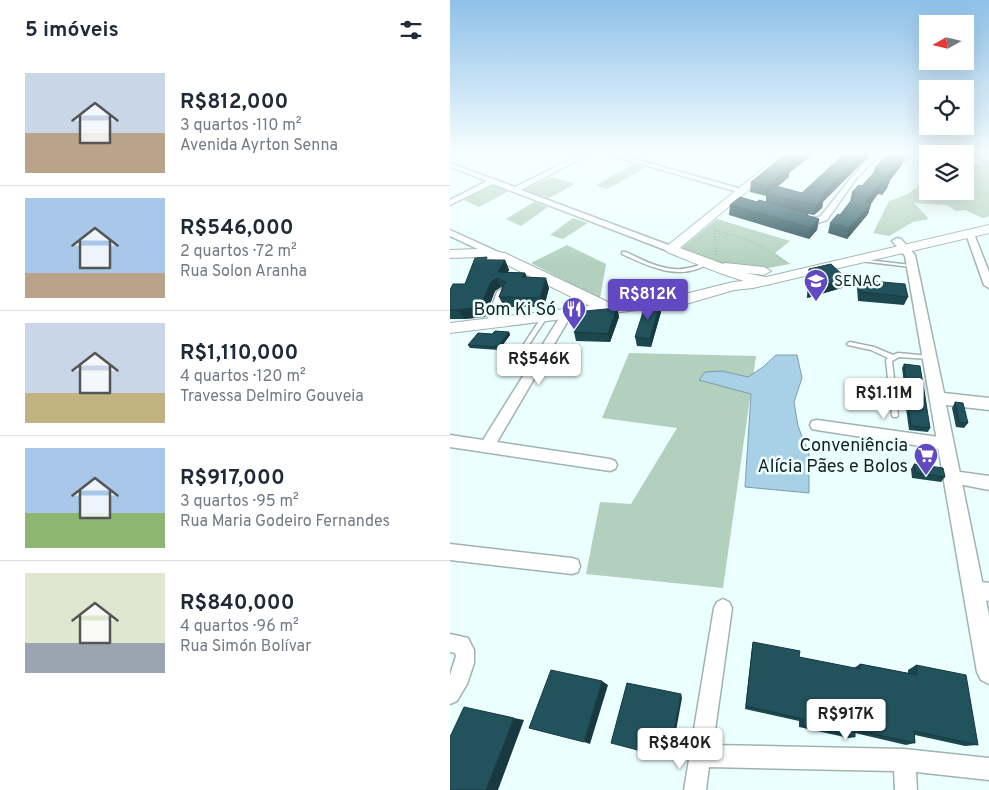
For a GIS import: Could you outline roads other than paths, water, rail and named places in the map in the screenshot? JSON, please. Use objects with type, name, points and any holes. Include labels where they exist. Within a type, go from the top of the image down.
[{"type":"main road","points":[[671,249],[743,192]]},
{"type":"main road","points":[[725,268],[765,276],[852,260],[989,222]]},
{"type":"main road","points":[[451,329],[568,312],[672,301],[765,276],[900,246],[989,230]]},
{"type":"main road","points":[[450,254],[472,249],[500,256],[607,308]]},
{"type":"main road","points":[[671,249],[711,260],[725,268],[740,283]]},
{"type":"main road","points":[[562,286],[572,303],[568,312]]},
{"type":"street","points":[[450,203],[472,192]]},
{"type":"street","points":[[520,192],[671,249]]},
{"type":"street","points":[[722,192],[737,197]]},
{"type":"street","points":[[794,216],[812,221],[824,218],[844,192]]},
{"type":"street","points":[[450,233],[472,249]]},
{"type":"street","points":[[970,234],[989,284]]},
{"type":"street","points":[[900,246],[911,264],[953,477],[981,591],[989,672]]},
{"type":"street","points":[[491,323],[502,292]]},
{"type":"street","points":[[487,446],[568,312]]},
{"type":"street","points":[[938,398],[989,404]]},
{"type":"street","points":[[817,425],[946,444]]},
{"type":"street","points":[[450,441],[610,466]]},
{"type":"street","points":[[953,477],[989,483]]},
{"type":"street","points":[[450,552],[572,566]]},
{"type":"street","points":[[696,790],[723,608]]},
{"type":"street","points":[[450,643],[461,645],[465,652],[460,675],[450,694]]},
{"type":"street","points":[[700,756],[904,760],[989,769]]},
{"type":"street","points":[[904,760],[906,790]]},
{"type":"lane","points":[[624,253],[675,272],[700,267],[711,260]]},
{"type":"lane","points":[[852,260],[911,264]]},
{"type":"lane","points":[[522,350],[545,316]]},
{"type":"lane","points":[[850,344],[872,348],[892,357],[904,355],[929,358]]},
{"type":"lane","points":[[892,357],[890,360],[895,415]]},
{"type":"water","points":[[776,355],[797,355],[802,378],[794,402],[798,426],[809,454],[809,493],[745,487],[751,394],[699,380],[705,372],[722,371],[748,377]]},
{"type":"place","name":"SENAC","points":[[816,302]]},
{"type":"place","name":"Bom Ki Só","points":[[574,330]]},
{"type":"place","name":"Conveniência Alícia Pães e Bolos","points":[[926,476]]}]
